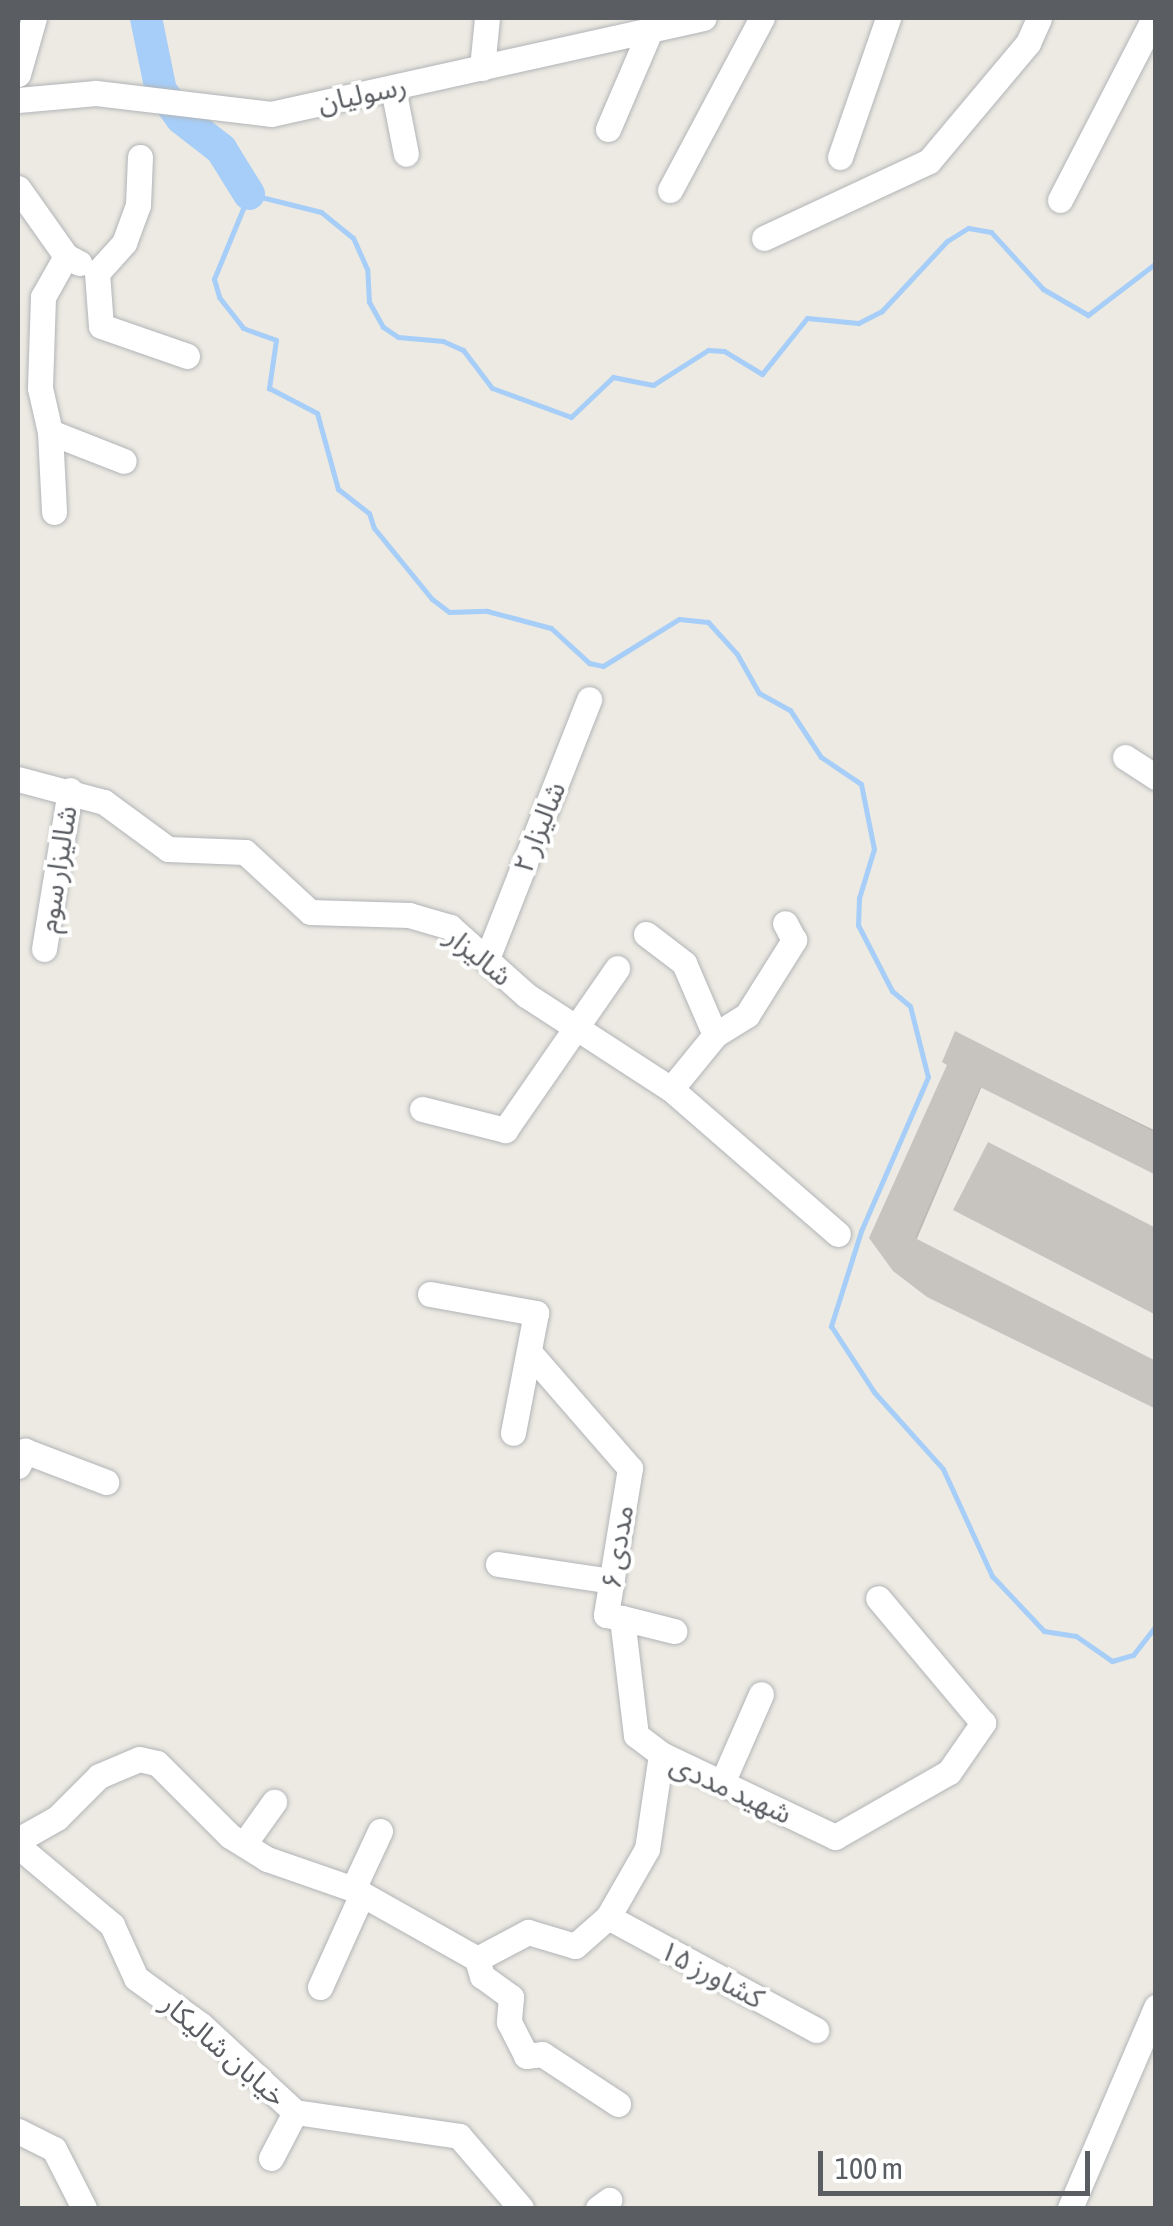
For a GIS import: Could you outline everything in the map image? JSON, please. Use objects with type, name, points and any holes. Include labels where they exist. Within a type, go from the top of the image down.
[{"type":"street","points":[[18,74],[34,18]]},
{"type":"street","points":[[482,68],[487,18]]},
{"type":"street","name":"رسولیان","points":[[18,100],[96,93],[182,108],[271,114],[703,18]]},
{"type":"street","points":[[670,190],[762,18]]},
{"type":"street","points":[[840,156],[888,18]]},
{"type":"street","points":[[764,238],[929,161],[1028,43],[1039,18]]},
{"type":"street","points":[[1060,200],[1154,18]]},
{"type":"street","points":[[608,129],[650,32]]},
{"type":"street","points":[[393,88],[406,154]]},
{"type":"street","points":[[140,156],[138,205],[124,243],[97,273],[101,326],[187,356]]},
{"type":"street","points":[[18,188],[66,256],[97,273]]},
{"type":"street","points":[[54,512],[50,432],[40,388],[43,297],[66,256]]},
{"type":"street","points":[[50,432],[124,461]]},
{"type":"street","name":"شالیزار ۲","points":[[488,956],[589,699]]},
{"type":"street","points":[[1125,757],[1156,777]]},
{"type":"street","name":"شالیزار","points":[[20,787],[70,790],[104,802],[168,849],[245,852],[310,912],[408,915],[450,927],[572,1028],[671,1089],[838,1234]]},
{"type":"street","name":"شالیزار سوم","points":[[44,948],[70,790]]},
{"type":"street","points":[[671,1089],[714,1035],[747,1016],[794,940],[785,923]]},
{"type":"street","points":[[646,934],[684,963],[714,1035]]},
{"type":"street","points":[[422,1109],[505,1130],[617,968]]},
{"type":"street","points":[[430,1294],[536,1313],[513,1434]]},
{"type":"street","name":"مددی ۶","points":[[529,1352],[630,1468],[606,1615],[622,1618],[630,1714],[636,1736],[660,1754]]},
{"type":"street","points":[[18,1466],[25,1451],[106,1482]]},
{"type":"street","points":[[498,1564],[612,1580]]},
{"type":"street","name":"شهید مددی","points":[[478,1959],[528,1932],[574,1946],[608,1917],[647,1848],[660,1754],[835,1837],[949,1772],[983,1723],[878,1598]]},
{"type":"street","points":[[622,1618],[674,1632]]},
{"type":"street","points":[[722,1783],[761,1694]]},
{"type":"street","points":[[18,1843],[57,1818],[99,1776],[139,1758],[157,1763],[244,1844],[358,1892],[478,1959],[482,1976],[511,1997],[509,2022],[526,2056],[542,2054],[618,2104]]},
{"type":"street","points":[[244,1844],[274,1802]]},
{"type":"street","points":[[320,1987],[380,1831]]},
{"type":"street","name":"خیابان شالیکار","points":[[18,1843],[112,1925],[136,1978],[200,2024],[295,2112],[458,2136],[521,2208]]},
{"type":"street","name":"کشاورز ۱۵","points":[[608,1917],[816,2030]]},
{"type":"street","points":[[1070,2208],[1156,2006]]},
{"type":"street","points":[[271,2158],[295,2112]]},
{"type":"street","points":[[18,2131],[54,2149],[84,2208]]},
{"type":"building","points":[[955,1031],[1156,1133],[1156,1175],[980,1087],[915,1238],[1156,1361],[1156,1409],[927,1297],[893,1271],[869,1238],[947,1065],[942,1062]]},
{"type":"building","points":[[988,1142],[1156,1228],[1156,1315],[953,1210]]},
{"type":"waterway","points":[[146,18],[161,91],[181,118],[221,149],[249,194]]},
{"type":"waterway","points":[[1156,263],[1088,315],[1043,289],[991,232],[968,228],[947,241],[882,311],[858,323],[807,318],[762,374],[724,351],[708,350],[653,385],[613,377],[571,417],[492,388],[463,350],[443,341],[398,337],[383,327],[369,302],[367,269],[353,238],[321,212],[249,194],[214,279],[219,297],[243,328],[276,340],[269,388],[317,413],[338,489],[369,513],[374,528],[432,599],[449,612],[487,611],[551,628],[589,663],[603,666],[679,619],[708,622],[737,654],[759,693],[790,710],[821,757],[861,784],[874,849],[859,898],[858,925],[892,991],[910,1006],[928,1077],[861,1231],[831,1326],[874,1392],[943,1469],[992,1576],[1044,1631],[1076,1636],[1112,1661],[1133,1655],[1156,1626]]}]
